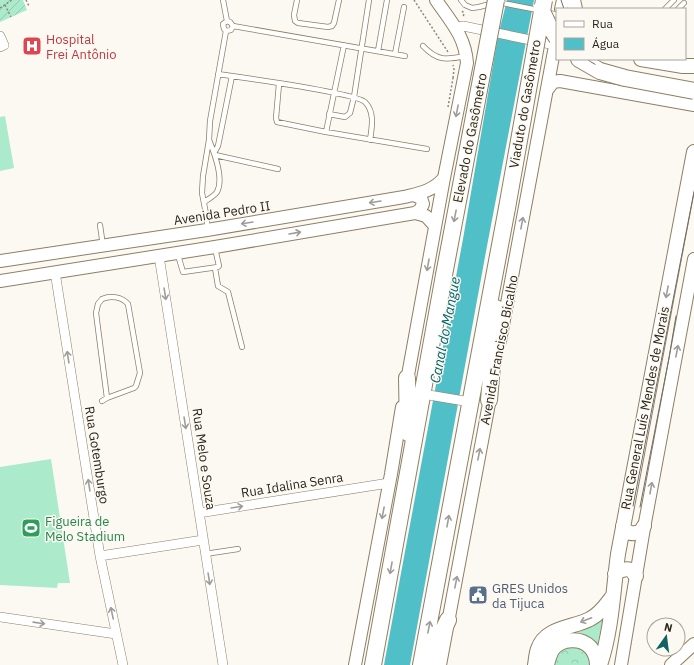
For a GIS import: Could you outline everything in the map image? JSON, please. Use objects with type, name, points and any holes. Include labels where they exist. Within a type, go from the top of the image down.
[{"type":"highway","name":"Elevado do Gasômetro","points":[[417,393],[431,342],[494,3]]},
{"type":"highway","points":[[538,3],[556,39]]},
{"type":"highway","name":"Viaduto do Gasômetro","points":[[506,208],[538,3]]},
{"type":"highway","points":[[581,60],[595,69],[606,73],[694,91]]},
{"type":"highway","name":"Avenida Francisco Bicalho","points":[[421,665],[465,402],[495,267],[506,208]]},
{"type":"highway","points":[[489,400],[494,343],[495,267]]},
{"type":"highway","points":[[372,665],[408,475],[417,393]]},
{"type":"highway","points":[[408,475],[417,393]]},
{"type":"highway","points":[[362,665],[386,595]]},
{"type":"highway","points":[[427,665],[448,620]]},
{"type":"main road","points":[[355,665],[390,479],[417,393],[435,226],[465,73],[466,56],[459,27],[436,0]]},
{"type":"main road","name":"Avenida Francisco Bicalho","points":[[440,665],[548,89],[556,39]]},
{"type":"main road","points":[[648,60],[688,66]]},
{"type":"main road","points":[[548,89],[554,82],[560,81],[694,105]]},
{"type":"main road","name":"Rua General Luís Mendes de Morais","points":[[598,665],[605,646],[614,595],[615,574],[623,526],[694,152]]},
{"type":"main road","name":"Avenida Pedro II","points":[[0,261],[207,230],[413,195],[432,189],[444,178]]},
{"type":"main road","points":[[0,281],[215,247],[415,213],[420,210],[423,204],[420,198],[413,195]]},
{"type":"main road","points":[[415,213],[426,216],[435,226]]},
{"type":"main road","points":[[156,237],[159,256]]},
{"type":"main road","points":[[52,253],[52,273]]},
{"type":"main road","name":"Rua General Luís Mendes de Morais","points":[[621,665],[644,526],[694,259]]},
{"type":"main road","points":[[623,526],[624,529],[633,534],[641,532],[644,526]]},
{"type":"main road","points":[[615,574],[620,570],[627,569],[631,570],[636,576]]},
{"type":"main road","points":[[535,665],[538,648],[549,634],[559,629],[590,619],[604,608],[614,595]]},
{"type":"main road","points":[[547,665],[552,650],[558,644],[570,640],[582,642],[591,647],[598,665]]},
{"type":"main road","points":[[671,665],[694,644]]},
{"type":"street","points":[[459,27],[526,39],[556,39]]},
{"type":"street","points":[[0,36],[4,45],[0,47]]},
{"type":"street","name":"Rua Melo e Souza","points":[[159,256],[198,513],[223,665]]},
{"type":"street","name":"Rua Gotemburgo","points":[[52,273],[79,405],[100,556],[123,665]]},
{"type":"street","points":[[417,393],[465,402]]},
{"type":"street","name":"Rua Idalina Senra","points":[[198,513],[390,479]]},
{"type":"street","points":[[100,556],[203,540]]},
{"type":"street","points":[[0,617],[116,634]]},
{"type":"lane","points":[[222,0],[227,21]]},
{"type":"lane","points":[[297,0],[294,15],[295,21],[298,23],[328,27],[332,26],[334,23],[339,0]]},
{"type":"lane","points":[[329,114],[347,116],[350,113],[354,97],[369,0]]},
{"type":"lane","points":[[378,51],[387,0]]},
{"type":"lane","points":[[461,0],[465,5],[472,8],[494,3],[538,3],[556,14]]},
{"type":"lane","points":[[488,0],[494,3]]},
{"type":"lane","points":[[666,8],[674,0]]},
{"type":"lane","points":[[679,8],[684,3]]},
{"type":"lane","points":[[395,54],[404,7]]},
{"type":"lane","points":[[227,21],[232,23],[233,26],[405,56]]},
{"type":"lane","points":[[207,230],[202,184],[209,140],[210,121],[226,31],[223,24],[227,21]]},
{"type":"lane","points":[[226,31],[231,30],[233,26]]},
{"type":"lane","points":[[326,132],[344,45]]},
{"type":"lane","points":[[423,46],[432,56],[437,58],[452,59],[466,56]]},
{"type":"lane","points":[[218,74],[334,93],[354,97],[364,101],[370,112],[372,124],[370,140]]},
{"type":"lane","points":[[215,154],[218,146],[232,76]]},
{"type":"lane","points":[[279,84],[276,118],[277,122],[370,140],[427,149]]},
{"type":"lane","points":[[204,202],[214,196],[219,184],[217,160],[209,140]]},
{"type":"lane","points":[[215,154],[278,169]]},
{"type":"lane","points":[[100,225],[103,246]]},
{"type":"lane","points":[[177,253],[183,272],[215,268],[219,266],[215,247]]},
{"type":"lane","points":[[215,268],[218,286],[228,292],[242,347]]},
{"type":"lane","points":[[102,401],[134,388],[140,373],[128,304],[115,297],[102,299],[98,304],[96,313],[107,398]]},
{"type":"lane","points":[[390,479],[417,393]]},
{"type":"lane","points":[[205,554],[238,549]]},
{"type":"path","points":[[0,8],[12,0]]},
{"type":"path","points":[[26,0],[29,6]]},
{"type":"path","points":[[414,0],[444,44],[452,59],[454,69],[453,78]]},
{"type":"path","points":[[5,5],[10,17]]},
{"type":"path","points":[[459,27],[464,13],[461,9]]},
{"type":"green space","points":[[0,0],[23,0],[27,10],[0,22]]},
{"type":"green space","points":[[5,116],[14,168],[0,171],[0,117]]},
{"type":"green space","name":"Figueira de Melo Stadium","points":[[51,459],[70,583],[58,583],[57,588],[0,585],[0,467]]},
{"type":"green space","points":[[605,614],[597,645],[582,634],[565,632]]},
{"type":"green space","points":[[562,646],[579,646],[590,655],[592,665],[550,665]]},
{"type":"water","points":[[507,0],[534,0],[410,665],[384,665],[463,239],[498,36]]},
{"type":"tram line","points":[[561,0],[564,8]]},
{"type":"tram line","points":[[589,60],[605,69],[629,76],[684,85],[694,83]]},
{"type":"tram line","points":[[633,506],[694,192]]},
{"type":"tram line","points":[[640,507],[676,316]]},
{"type":"place","name":"Hospital Frei Antônio","points":[[32,46]]},
{"type":"place","name":"Figueira de Melo Stadium","points":[[31,528]]},
{"type":"place","name":"GRES Unidos da Tijuca","points":[[478,595]]},
{"type":"water label","name":"Canal do Mangue","points":[[445,330]]}]
